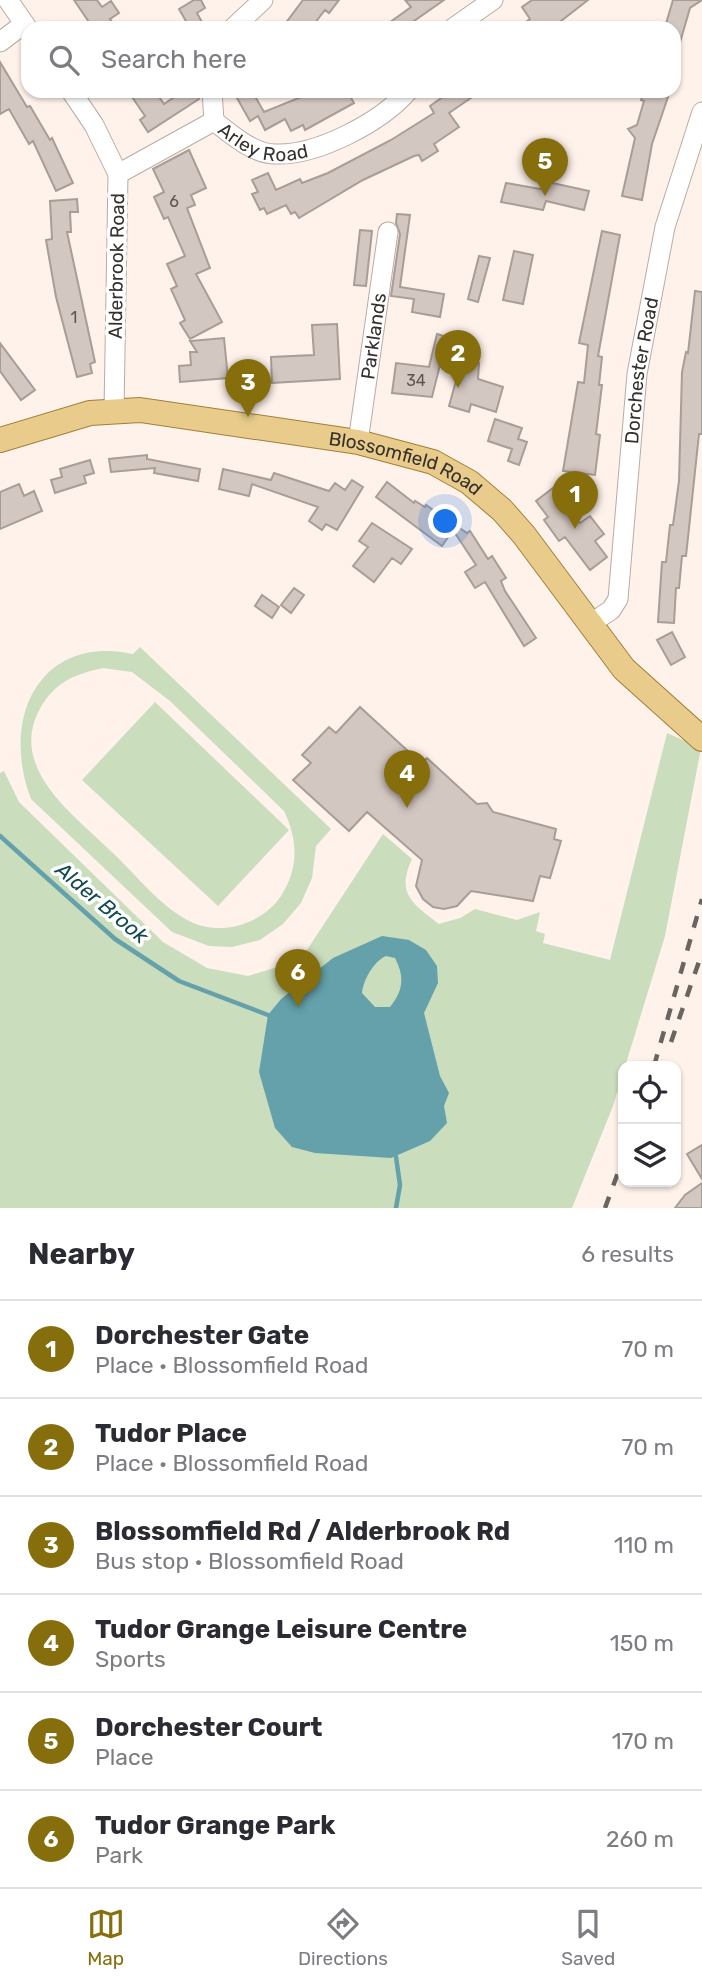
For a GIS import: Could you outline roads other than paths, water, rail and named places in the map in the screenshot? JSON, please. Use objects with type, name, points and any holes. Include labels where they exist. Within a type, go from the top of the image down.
[{"type":"main road","name":"Blossomfield Road","points":[[0,440],[63,419],[114,411],[139,411],[358,442],[433,463],[480,490],[524,535],[624,669],[702,739]]},
{"type":"street","points":[[8,0],[22,21]]},
{"type":"street","points":[[240,21],[263,0]]},
{"type":"street","points":[[463,21],[493,0]]},
{"type":"street","points":[[0,42],[21,30]]},
{"type":"street","name":"Alderbrook Road","points":[[76,98],[94,124],[118,174],[114,411]]},
{"type":"street","points":[[212,98],[214,121]]},
{"type":"street","name":"Arley Road","points":[[118,174],[214,121],[251,147],[273,155],[308,151],[383,117],[401,98]]},
{"type":"street","name":"Dorchester Road","points":[[590,624],[611,610],[620,589],[637,373],[665,227],[702,112]]},
{"type":"street","name":"Parklands","points":[[358,442],[387,232]]},
{"type":"water","points":[[382,936],[409,940],[426,950],[437,966],[438,983],[424,1013],[440,1076],[449,1093],[444,1106],[447,1123],[430,1141],[391,1158],[315,1153],[292,1147],[275,1128],[259,1072],[268,1015],[281,999],[333,958]],"holes":[[[382,958],[395,958],[401,978],[398,995],[390,1007],[375,1007],[362,993],[364,982],[373,966]]]},
{"type":"waterway","name":"Alder Brook","points":[[0,836],[115,939],[179,981],[268,1015]]},
{"type":"waterway","name":"Alder Brook","points":[[396,1157],[400,1185],[396,1208]]},
{"type":"railway","points":[[655,1061],[702,899]]},
{"type":"railway","points":[[671,1042],[702,953]]},
{"type":"railway","points":[[605,1208],[618,1173]]},
{"type":"place","name":"Dorchester Court","points":[[545,196]]},
{"type":"place","name":"Tudor Place","points":[[458,388]]},
{"type":"place","name":"Blossomfield Rd / Alderbrook Rd","points":[[248,417]]},
{"type":"place","name":"Dorchester Gate","points":[[575,529]]},
{"type":"place","name":"Tudor Grange Leisure Centre","points":[[407,808]]},
{"type":"place","name":"Tudor Grange Park","points":[[298,1007]]}]
